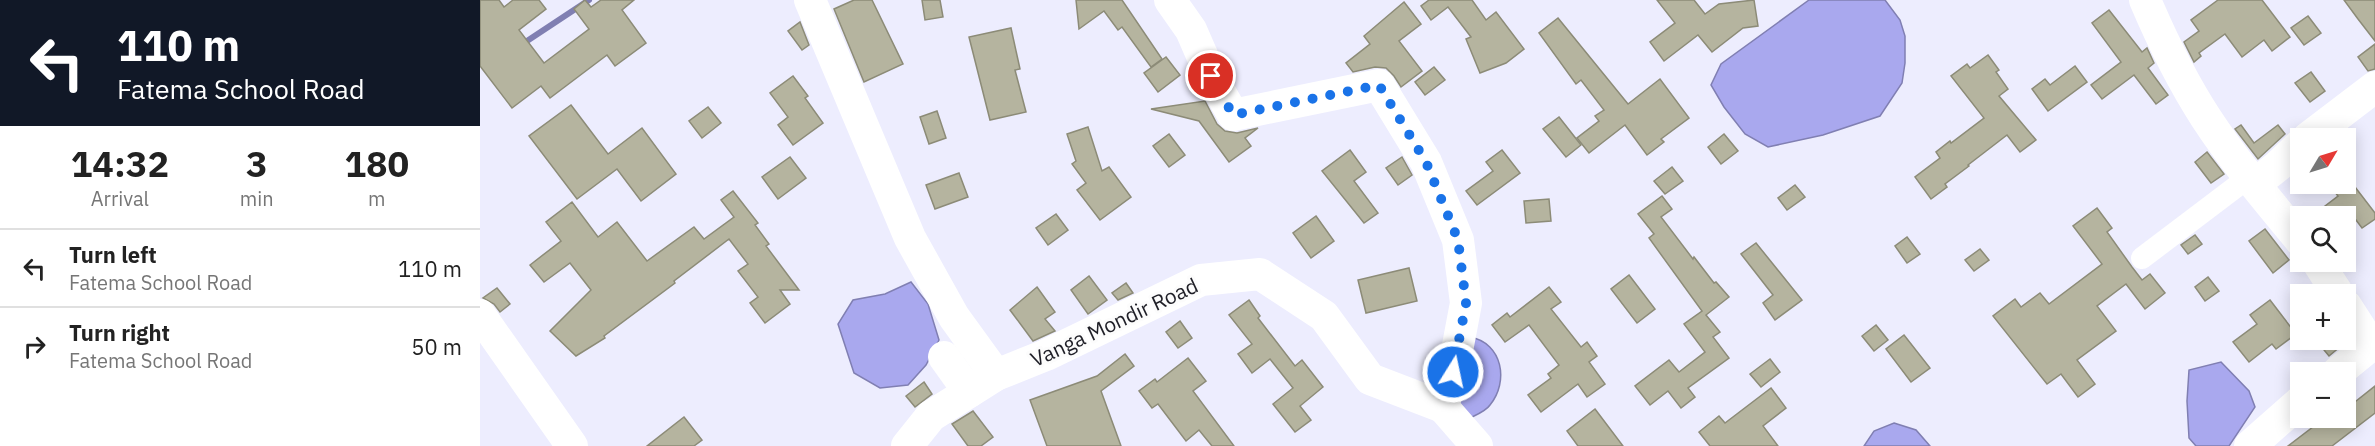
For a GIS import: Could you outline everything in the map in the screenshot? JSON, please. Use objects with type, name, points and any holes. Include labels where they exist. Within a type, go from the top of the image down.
[{"type":"street","points":[[1170,0],[1191,30],[1211,76],[1233,115],[1379,85],[1426,162],[1458,240],[1466,303],[1453,372],[1443,407],[1477,446]]},
{"type":"street","points":[[2145,0],[2161,37],[2205,117],[2290,227]]},
{"type":"street","points":[[818,2],[910,238],[954,317],[996,375]]},
{"type":"street","points":[[2321,128],[2375,87]]},
{"type":"street","points":[[2142,258],[2252,180],[2278,166],[2290,155]]},
{"type":"street","name":"Vanga Mondir Road","points":[[907,446],[931,416],[996,375],[1046,355],[1201,280],[1260,274],[1323,316],[1370,379],[1443,407]]},
{"type":"street","points":[[480,315],[572,446]]},
{"type":"street","points":[[2351,362],[2372,345],[2356,321]]},
{"type":"street","points":[[944,357],[969,392]]},
{"type":"street","points":[[2250,446],[2290,411]]},
{"type":"water","points":[[1809,0],[1885,0],[1900,20],[1905,36],[1902,83],[1880,116],[1823,135],[1768,147],[1745,134],[1724,107],[1711,85],[1721,64]]},
{"type":"water","points":[[911,282],[928,304],[939,340],[926,365],[908,385],[880,388],[854,373],[838,324],[853,300],[885,294]]},
{"type":"water","points":[[1470,337],[1490,347],[1500,365],[1501,375],[1500,386],[1490,405],[1470,418],[1436,383]]},
{"type":"water","points":[[2221,362],[2249,391],[2255,407],[2229,446],[2196,446],[2189,438],[2187,401],[2189,370]]},
{"type":"water","points":[[1894,423],[1916,430],[1930,446],[1864,446],[1874,431]]},
{"type":"building","points":[[480,0],[499,0],[504,7],[513,0],[539,0],[546,9],[519,30],[544,63],[589,29],[574,9],[585,0],[591,7],[601,0],[634,0],[622,10],[646,43],[615,66],[607,55],[550,98],[541,86],[512,108],[480,66]]},
{"type":"building","points":[[854,0],[872,0],[903,64],[864,82],[834,9]]},
{"type":"building","points":[[922,0],[940,0],[943,17],[925,20]]},
{"type":"building","points":[[1076,0],[1122,0],[1162,59],[1151,67],[1122,27],[1118,30],[1104,11],[1079,29]]},
{"type":"building","points":[[1429,0],[1472,0],[1486,20],[1496,12],[1524,49],[1506,63],[1480,73],[1466,39],[1471,37],[1448,7],[1431,20],[1421,6]]},
{"type":"building","points":[[1657,0],[1694,0],[1705,14],[1719,4],[1754,0],[1758,26],[1743,28],[1712,52],[1698,35],[1664,61],[1650,42],[1675,23]]},
{"type":"building","points":[[2218,0],[2262,0],[2290,37],[2272,51],[2264,40],[2242,57],[2225,34],[2199,53],[2201,56],[2194,62],[2184,42],[2199,31],[2191,20]]},
{"type":"building","points":[[2344,0],[2375,0],[2375,41],[2358,19]]},
{"type":"building","points":[[1404,2],[1421,24],[1399,41],[1422,71],[1401,87],[1386,68],[1375,67],[1353,72],[1346,63],[1370,44],[1364,36]]},
{"type":"building","points":[[2109,10],[2142,52],[2147,48],[2154,63],[2148,68],[2168,95],[2156,104],[2134,75],[2102,99],[2091,85],[2121,62],[2092,23]]},
{"type":"building","points":[[2308,16],[2321,33],[2304,45],[2291,28]]},
{"type":"building","points":[[1558,18],[1628,104],[1660,79],[1689,118],[1661,139],[1664,142],[1647,155],[1625,125],[1589,153],[1577,138],[1599,121],[1595,116],[1604,110],[1581,80],[1576,84],[1539,33]]},
{"type":"building","points":[[800,22],[809,45],[802,50],[788,31]]},
{"type":"building","points":[[1011,28],[1020,69],[1015,70],[1026,112],[990,120],[969,37]]},
{"type":"building","points":[[2375,44],[2375,69],[2368,71],[2358,57]]},
{"type":"building","points":[[1988,55],[1999,70],[1996,72],[2008,89],[1999,96],[2036,140],[2020,152],[2007,135],[1945,184],[1947,187],[1931,199],[1915,177],[1940,158],[1936,152],[1984,118],[1951,76],[1967,64],[1970,68]]},
{"type":"building","points":[[1166,57],[1180,75],[1158,92],[1144,73]]},
{"type":"building","points":[[2075,66],[2087,82],[2048,111],[2032,89],[2045,79],[2050,85]]},
{"type":"building","points":[[1434,67],[1445,80],[1425,95],[1415,82]]},
{"type":"building","points":[[2311,72],[2325,91],[2310,102],[2295,83]]},
{"type":"building","points":[[793,76],[808,96],[805,98],[823,123],[793,145],[778,125],[788,117],[770,93]]},
{"type":"building","points":[[1205,101],[1217,124],[1225,131],[1237,133],[1258,128],[1245,138],[1251,146],[1229,162],[1199,121],[1151,109]]},
{"type":"building","points":[[571,105],[608,154],[642,128],[676,174],[641,201],[617,169],[577,199],[529,136]]},
{"type":"building","points":[[708,107],[721,123],[702,138],[689,121]]},
{"type":"building","points":[[937,111],[946,138],[929,144],[920,117]]},
{"type":"building","points":[[1559,117],[1581,145],[1566,157],[1543,129]]},
{"type":"building","points":[[2241,125],[2254,143],[2278,125],[2285,134],[2258,159],[2235,129]]},
{"type":"building","points":[[1088,127],[1102,171],[1109,167],[1131,197],[1100,220],[1077,190],[1086,183],[1072,164],[1076,161],[1067,134]]},
{"type":"building","points":[[1169,134],[1185,155],[1169,167],[1153,146]]},
{"type":"building","points":[[1724,134],[1738,151],[1721,164],[1708,147]]},
{"type":"building","points":[[1350,150],[1366,172],[1354,181],[1378,213],[1364,223],[1322,171]]},
{"type":"building","points":[[1502,150],[1520,173],[1477,205],[1466,191],[1493,171],[1486,162]]},
{"type":"building","points":[[2207,152],[2224,174],[2211,183],[2195,162]]},
{"type":"building","points":[[790,157],[806,178],[778,199],[762,177]]},
{"type":"building","points":[[1402,157],[1412,175],[1398,185],[1386,168]]},
{"type":"building","points":[[1672,167],[1683,181],[1665,194],[1654,181]]},
{"type":"building","points":[[959,173],[968,197],[935,209],[926,185]]},
{"type":"building","points":[[1795,185],[1805,197],[1787,210],[1778,198]]},
{"type":"building","points":[[2356,188],[2375,213],[2375,219],[2362,228],[2356,220],[2356,206],[2325,206],[2338,196],[2336,194],[2356,194]]},
{"type":"building","points":[[733,191],[758,223],[755,225],[769,244],[766,246],[799,290],[780,290],[790,304],[765,323],[750,303],[758,297],[738,271],[748,264],[729,239],[604,336],[605,338],[576,356],[550,331],[591,290],[570,263],[544,282],[530,265],[561,241],[546,222],[572,202],[598,237],[617,222],[647,261],[694,227],[704,239],[734,217],[721,200]]},
{"type":"building","points":[[1662,196],[1672,209],[1661,217],[1693,259],[1694,257],[1714,283],[1716,282],[1729,297],[1706,315],[1720,332],[1713,337],[1729,358],[1688,388],[1695,397],[1681,408],[1668,391],[1650,405],[1635,386],[1669,360],[1679,372],[1705,352],[1684,324],[1702,311],[1649,238],[1654,234],[1638,214]]},
{"type":"building","points":[[1549,199],[1551,221],[1526,223],[1524,201]]},
{"type":"building","points":[[2097,208],[2112,228],[2107,232],[2142,280],[2150,274],[2165,293],[2145,309],[2126,284],[2097,306],[2116,331],[2077,360],[2095,384],[2078,397],[2061,374],[2047,384],[1993,316],[2015,299],[2021,307],[2040,293],[2049,304],[2102,264],[2073,226]]},
{"type":"building","points":[[1056,214],[1068,230],[1048,245],[1036,228]]},
{"type":"building","points":[[1316,216],[1334,241],[1311,258],[1293,233]]},
{"type":"building","points":[[2265,229],[2289,260],[2273,273],[2249,241]]},
{"type":"building","points":[[2195,235],[2202,244],[2188,254],[2181,245]]},
{"type":"building","points":[[1907,237],[1920,254],[1907,263],[1895,246]]},
{"type":"building","points":[[1756,243],[1802,300],[1775,320],[1763,303],[1773,295],[1741,254]]},
{"type":"building","points":[[1980,249],[1989,260],[1974,271],[1965,260]]},
{"type":"building","points":[[1409,268],[1417,301],[1366,313],[1358,280]]},
{"type":"building","points":[[1629,275],[1655,309],[1637,323],[1611,289]]},
{"type":"building","points":[[1089,276],[1107,300],[1088,314],[1071,290]]},
{"type":"building","points":[[2208,277],[2219,291],[2205,301],[2195,287]]},
{"type":"building","points":[[1126,283],[1133,293],[1118,300],[1112,293]]},
{"type":"building","points":[[1037,287],[1055,312],[1045,319],[1055,331],[1033,341],[1010,310]]},
{"type":"building","points":[[1549,287],[1561,302],[1551,309],[1581,347],[1587,342],[1597,356],[1589,362],[1605,384],[1587,397],[1578,384],[1541,412],[1528,395],[1551,378],[1548,374],[1559,365],[1529,325],[1505,342],[1492,325],[1507,313],[1510,317]]},
{"type":"building","points":[[497,288],[510,304],[500,312],[494,304],[483,298]]},
{"type":"building","points":[[1249,300],[1260,316],[1258,318],[1295,366],[1302,360],[1323,387],[1300,406],[1311,420],[1295,432],[1273,404],[1293,388],[1270,359],[1252,373],[1238,354],[1252,344],[1229,315]]},
{"type":"building","points":[[2270,300],[2290,326],[2290,338],[2276,349],[2272,344],[2249,362],[2233,342],[2257,324],[2250,315]]},
{"type":"building","points":[[1180,321],[1192,338],[1178,348],[1166,332]]},
{"type":"building","points":[[1876,325],[1888,340],[1874,351],[1862,336]]},
{"type":"building","points":[[1904,335],[1930,368],[1911,382],[1886,349]]},
{"type":"building","points":[[2324,350],[2336,350],[2329,356]]},
{"type":"building","points":[[1125,354],[1134,366],[1101,391],[1121,446],[1047,446],[1030,400],[1097,376]]},
{"type":"building","points":[[1188,358],[1206,381],[1193,391],[1234,446],[1212,446],[1199,430],[1186,441],[1158,404],[1152,408],[1139,391],[1155,379],[1157,382]]},
{"type":"building","points":[[1770,359],[1780,372],[1761,387],[1750,374]]},
{"type":"building","points":[[924,382],[932,394],[915,407],[906,396]]},
{"type":"building","points":[[2375,386],[2375,413],[2356,428],[2356,401]]},
{"type":"building","points":[[1771,388],[1786,408],[1763,426],[1778,446],[1710,446],[1699,432],[1719,416],[1725,423]]},
{"type":"building","points":[[1595,409],[1623,446],[1578,446],[1567,431]]},
{"type":"building","points":[[973,411],[993,437],[981,446],[968,446],[952,424]]},
{"type":"building","points":[[684,417],[702,440],[694,446],[647,446]]},
{"type":"building","points":[[2312,428],[2355,428],[2332,446],[2288,446]]},
{"type":"waterway","points":[[527,41],[589,0]]},
{"type":"route","points":[[1211,76],[1233,115],[1379,85],[1426,162],[1458,240],[1466,303],[1453,372]]}]
